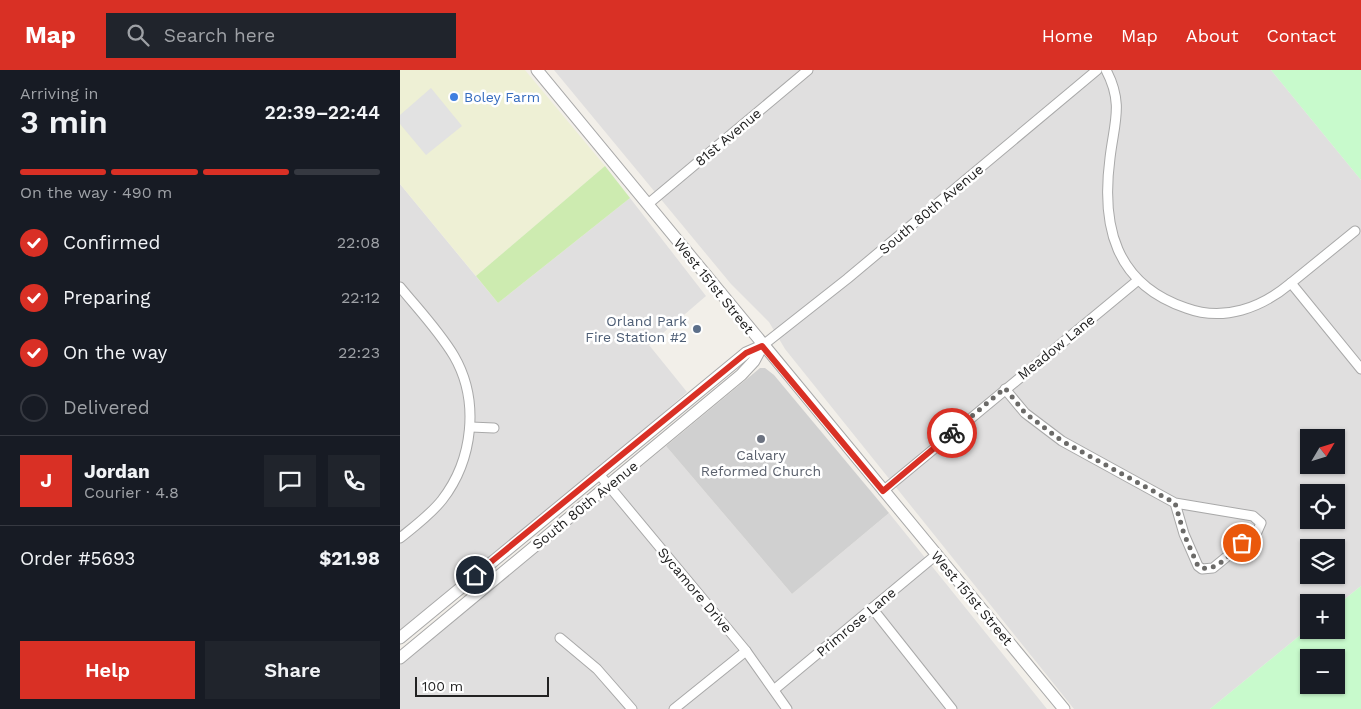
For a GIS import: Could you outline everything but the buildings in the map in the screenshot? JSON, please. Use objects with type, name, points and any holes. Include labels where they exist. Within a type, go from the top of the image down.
[{"type":"street","name":"West 151st Street","points":[[537,70],[762,346],[1064,709]]},
{"type":"street","name":"81st Avenue","points":[[648,204],[808,70]]},
{"type":"street","name":"South 80th Avenue","points":[[400,638],[746,353],[762,346],[847,279],[1096,70]]},
{"type":"street","points":[[1106,70],[1114,84],[1117,118],[1110,157],[1106,206],[1117,248],[1137,281],[1178,306],[1213,315],[1240,311],[1254,307],[1273,297],[1355,231]]},
{"type":"street","name":"Meadow Lane","points":[[883,491],[1005,388],[1137,281]]},
{"type":"street","points":[[1291,283],[1361,369]]},
{"type":"street","points":[[400,287],[455,357],[464,381],[471,427],[466,451],[457,475],[442,499],[400,538]]},
{"type":"street","name":"South 80th Avenue","points":[[400,658],[609,486],[740,375],[754,361],[762,346]]},
{"type":"street","points":[[1005,388],[1025,413],[1062,441],[1175,503],[1253,516],[1261,523],[1257,532],[1213,568],[1202,569],[1198,566],[1184,534],[1175,503]]},
{"type":"street","points":[[471,427],[494,428]]},
{"type":"street","name":"Sycamore Drive","points":[[599,474],[746,651],[775,689],[787,709]]},
{"type":"street","name":"Primrose Lane","points":[[775,689],[936,555]]},
{"type":"street","points":[[872,608],[952,709]]},
{"type":"street","points":[[560,638],[597,669],[632,709]]},
{"type":"street","points":[[674,709],[746,651]]},
{"type":"shaded area","points":[[554,70],[1271,70],[1361,180],[1361,586],[1345,599],[1345,594],[1300,594],[1300,635],[1210,709],[1074,709],[785,349],[769,322],[731,284]]},
{"type":"shaded area","points":[[431,88],[462,126],[426,155],[400,124],[400,115]]},
{"type":"shaded area","points":[[400,184],[498,303],[630,198],[706,296],[649,345],[687,392],[620,451],[400,630]]},
{"type":"shaded area","points":[[760,368],[765,368],[774,375],[889,513],[792,594],[666,446]]},
{"type":"shaded area","points":[[666,446],[792,594],[889,513],[1047,709],[400,709],[400,665]]},
{"type":"green space","points":[[400,70],[525,70],[605,166],[476,276],[400,184]]},
{"type":"green space","points":[[1271,70],[1361,70],[1361,180]]},
{"type":"green space","points":[[605,166],[630,198],[498,303],[476,276]]},
{"type":"green space","points":[[1361,586],[1361,709],[1210,709],[1300,635],[1300,639],[1345,639],[1345,599]]},
{"type":"way so far","points":[[952,433],[1005,388],[1025,413],[1062,441],[1175,503],[1184,534],[1198,566],[1202,569],[1213,568],[1242,543]]},
{"type":"place","name":"Boley Farm","points":[[454,97]]},
{"type":"place","name":"Orland Park Fire Station #2","points":[[697,329]]},
{"type":"place","name":"Calvary Reformed Church","points":[[761,439]]},
{"type":"route","points":[[475,575],[746,353],[762,346],[883,491],[952,433]]}]
